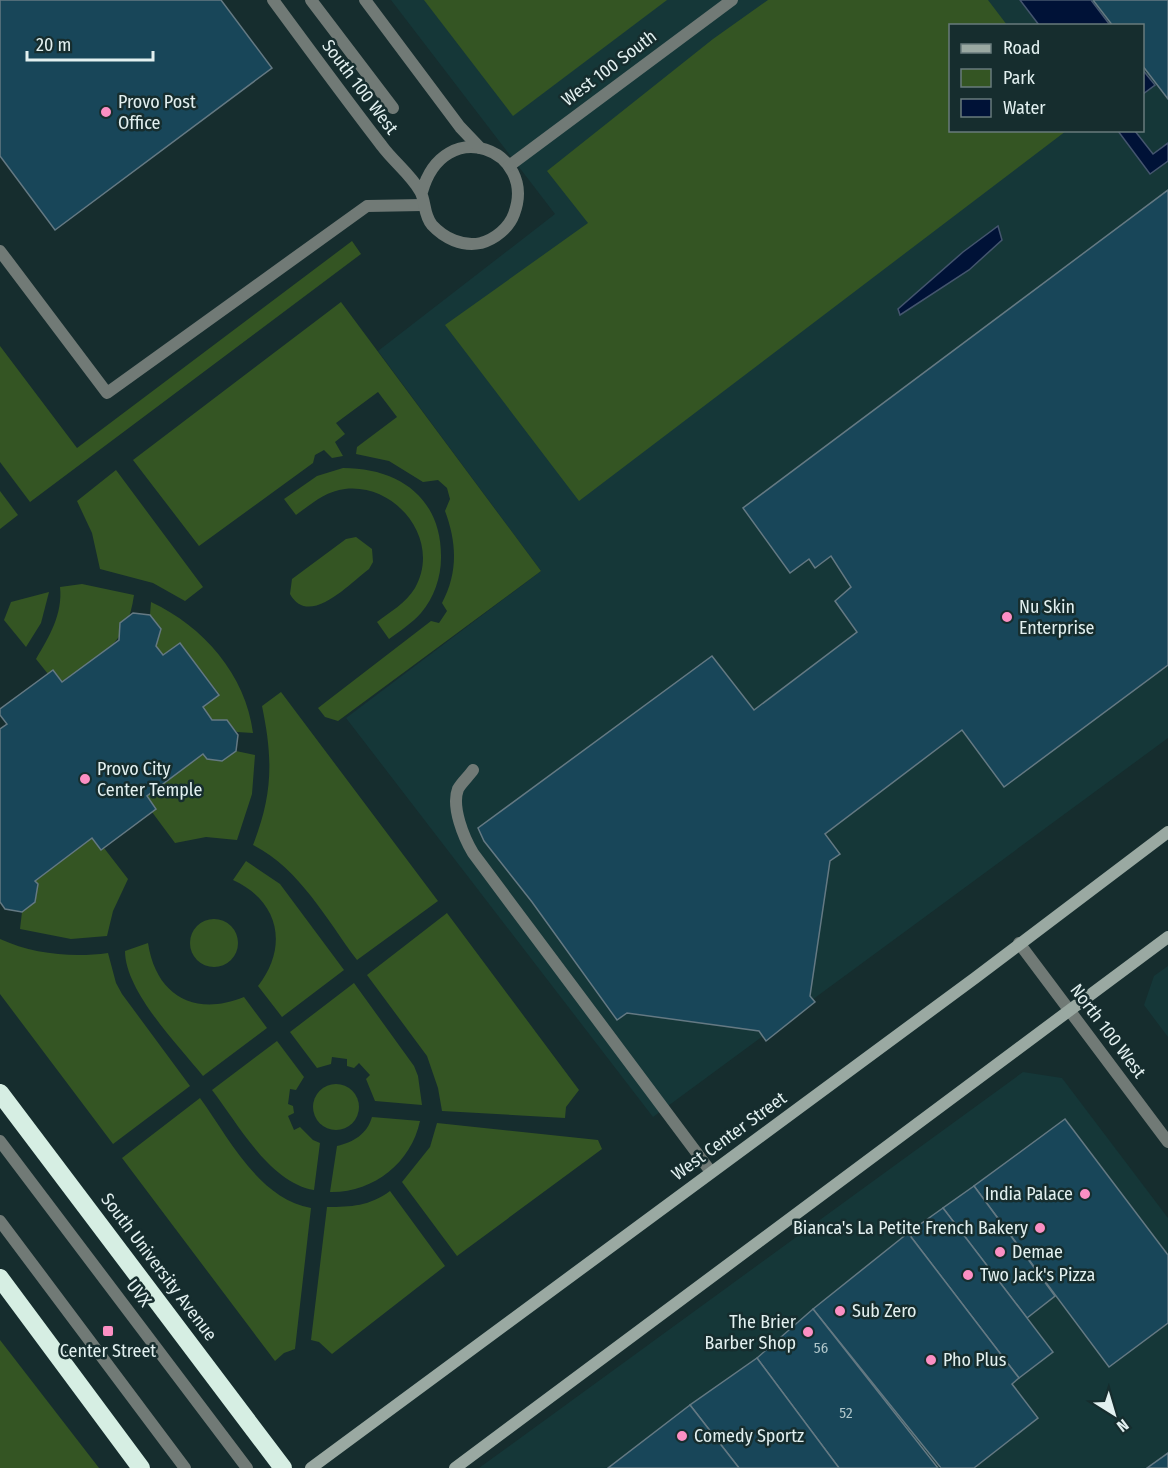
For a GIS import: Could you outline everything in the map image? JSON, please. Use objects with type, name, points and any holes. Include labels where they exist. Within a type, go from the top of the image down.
[{"type":"highway","name":"South University Avenue","points":[[0,1093],[283,1468]]},
{"type":"highway","points":[[0,1278],[141,1468]]},
{"type":"main road","name":"West Center Street","points":[[311,1468],[1168,832]]},
{"type":"main road","points":[[455,1468],[1168,937]]},
{"type":"street","name":"South 100 West","points":[[273,0],[422,199],[430,223],[444,236],[462,243],[481,243],[498,235],[512,221],[518,203],[517,184],[509,166]]},
{"type":"street","points":[[311,0],[393,108]]},
{"type":"street","points":[[365,0],[460,127],[480,148]]},
{"type":"street","name":"West 100 South","points":[[509,166],[732,0]]},
{"type":"street","points":[[0,251],[107,393],[367,206],[422,199],[427,172],[441,157],[460,148],[480,148],[492,152],[509,166]]},
{"type":"street","points":[[473,770],[458,790],[458,815],[462,835],[472,853],[711,1172]]},
{"type":"street","name":"North 100 West","points":[[1019,943],[1168,1142]]},
{"type":"street","name":"UVX","points":[[0,1141],[49,1202],[247,1468]]},
{"type":"street","points":[[0,1221],[185,1468]]},
{"type":"shaded area","points":[[391,0],[1168,0],[1168,738],[653,1117],[346,718],[541,571],[378,351],[555,214]]},
{"type":"shaded area","points":[[1168,966],[1168,1037],[1144,1005],[1154,976]]},
{"type":"shaded area","points":[[1023,1072],[1062,1078],[1168,1218],[1168,1468],[479,1468]]},
{"type":"green space","points":[[424,0],[667,0],[513,116]]},
{"type":"green space","points":[[768,0],[988,0],[1006,24],[949,24],[949,132],[1065,132],[579,501],[445,325],[588,223],[547,171],[713,39]]},
{"type":"green space","points":[[352,241],[361,254],[30,502],[0,462],[0,346],[77,448]]},
{"type":"green space","points":[[341,302],[541,571],[338,721],[325,717],[318,708],[431,621],[439,623],[447,611],[442,603],[453,569],[454,546],[445,511],[450,499],[447,488],[438,480],[423,482],[389,461],[356,454],[357,447],[397,417],[378,392],[336,423],[345,434],[335,442],[343,456],[332,458],[324,450],[315,455],[313,463],[199,546],[133,460]]},
{"type":"green space","points":[[343,468],[363,469],[382,474],[413,490],[425,503],[434,519],[439,537],[441,565],[433,594],[417,617],[389,639],[377,622],[407,598],[415,588],[422,570],[423,551],[418,534],[409,518],[397,505],[381,495],[364,490],[345,489],[331,492],[296,515],[284,499],[317,476]]},
{"type":"green space","points":[[116,470],[203,587],[185,601],[153,583],[100,569],[92,533],[77,501]]},
{"type":"green space","points":[[0,491],[18,515],[0,529]]},
{"type":"green space","points":[[356,537],[372,549],[373,562],[369,569],[329,600],[308,607],[298,603],[290,594],[292,579],[346,539]]},
{"type":"green space","points":[[82,584],[134,595],[125,626],[118,638],[100,656],[62,682],[53,670],[48,674],[36,659],[57,616],[60,587]]},
{"type":"green space","points":[[49,592],[41,623],[26,647],[4,620],[11,602]]},
{"type":"green space","points":[[151,602],[188,624],[219,655],[241,691],[249,712],[253,733],[237,732],[227,720],[212,720],[203,707],[219,694],[180,643],[163,655],[156,646],[161,629],[150,615]]},
{"type":"green space","points":[[281,692],[438,901],[357,960],[298,881],[269,855],[253,845],[268,793],[268,743],[262,706]]},
{"type":"green space","points":[[236,751],[255,755],[252,794],[237,840],[206,837],[175,843],[152,812],[156,809],[147,796],[203,754],[207,759],[222,761]]},
{"type":"green space","points":[[92,838],[101,850],[104,848],[128,879],[113,911],[107,936],[71,939],[20,929],[22,912],[35,902],[38,884],[35,881]]},
{"type":"green space","points":[[246,861],[280,884],[344,970],[282,1017],[258,986],[274,956],[276,940],[269,912],[261,900],[249,889],[233,880]]},
{"type":"green space","points":[[447,913],[579,1090],[566,1107],[565,1118],[442,1111],[438,1088],[427,1056],[367,975]]},
{"type":"green space","points":[[214,919],[231,926],[238,943],[231,960],[214,967],[197,960],[190,943],[197,926]]},
{"type":"green space","points":[[0,939],[53,954],[108,953],[116,983],[122,994],[190,1086],[113,1144],[0,994]]},
{"type":"green space","points":[[148,943],[159,977],[169,989],[194,1003],[226,1003],[244,997],[267,1028],[203,1076],[143,1000],[127,967],[125,951]]},
{"type":"green space","points":[[354,983],[414,1066],[418,1076],[422,1105],[375,1101],[366,1079],[370,1075],[359,1063],[354,1068],[347,1066],[347,1059],[332,1057],[331,1064],[317,1068],[290,1032]]},
{"type":"green space","points":[[277,1041],[304,1077],[296,1090],[290,1089],[288,1104],[293,1106],[294,1113],[288,1116],[294,1130],[300,1127],[313,1140],[320,1143],[314,1190],[298,1185],[269,1164],[244,1135],[212,1090]]},
{"type":"green space","points":[[336,1084],[352,1091],[359,1107],[352,1123],[336,1130],[320,1123],[313,1107],[320,1091]]},
{"type":"green space","points":[[200,1098],[234,1148],[260,1179],[275,1192],[292,1202],[311,1208],[295,1349],[284,1353],[275,1361],[122,1158]]},
{"type":"green space","points":[[372,1117],[420,1121],[408,1150],[388,1173],[361,1187],[330,1192],[337,1146],[363,1133]]},
{"type":"green space","points":[[437,1123],[598,1140],[602,1149],[457,1256],[402,1182],[430,1147]]},
{"type":"green space","points":[[390,1191],[445,1266],[332,1354],[319,1342],[311,1340],[327,1207],[360,1205],[375,1200]]},
{"type":"green space","points":[[0,1340],[99,1468],[0,1468]]},
{"type":"water","points":[[1020,0],[1091,0],[1109,24],[1038,24]]},
{"type":"water","points":[[1144,71],[1155,85],[1144,93]]},
{"type":"water","points":[[1119,132],[1136,132],[1153,154],[1168,143],[1168,161],[1150,174]]},
{"type":"water","points":[[998,226],[1002,240],[969,270],[900,315],[898,309],[963,252]]},
{"type":"building","name":"Provo Post Office","points":[[0,0],[221,0],[272,68],[55,230],[0,156]]},
{"type":"building","points":[[1093,0],[1168,0],[1168,99],[1144,68],[1144,24],[1111,24]]},
{"type":"building","name":"Nu Skin Enterprise","points":[[1168,190],[1168,665],[1004,787],[962,730],[825,834],[840,854],[830,861],[810,996],[815,1002],[766,1041],[759,1031],[627,1013],[617,1020],[532,902],[484,841],[478,828],[712,656],[754,710],[857,632],[835,601],[851,587],[831,556],[815,568],[809,559],[790,573],[743,508]]},
{"type":"building","name":"Provo City Center Temple","points":[[133,613],[150,615],[161,629],[156,646],[163,655],[180,643],[219,695],[203,707],[212,720],[227,720],[238,735],[236,751],[222,761],[207,759],[203,754],[147,796],[156,809],[101,850],[92,838],[35,881],[38,884],[35,902],[22,912],[5,909],[0,902],[0,729],[7,724],[0,715],[0,709],[53,670],[62,682],[119,640],[120,623]]},
{"type":"building","points":[[1065,1119],[1168,1255],[1168,1323],[1109,1367],[974,1186]]},
{"type":"building","name":"Demae","points":[[974,1186],[1055,1296],[1027,1318],[943,1208]]},
{"type":"building","name":"Two Jack's Pizza","points":[[943,1208],[1053,1352],[1019,1378],[908,1233]]},
{"type":"building","points":[[908,1233],[1019,1378],[1012,1384],[1038,1418],[974,1468],[941,1468],[813,1309]]},
{"type":"building","points":[[813,1309],[938,1468],[839,1468],[757,1358]]},
{"type":"building","points":[[757,1358],[839,1468],[739,1468],[690,1405]]},
{"type":"building","name":"Comedy Sportz","points":[[690,1405],[739,1468],[608,1468]]},
{"type":"building","points":[[1168,1453],[1168,1468],[1147,1468]]},
{"type":"place","name":"Provo Post Office","points":[[106,112]]},
{"type":"place","name":"Nu Skin Enterprise","points":[[1007,617]]},
{"type":"place","name":"Provo City Center Temple","points":[[85,779]]},
{"type":"place","name":"India Palace","points":[[1085,1194]]},
{"type":"place","name":"Bianca's La Petite French Bakery","points":[[1040,1228]]},
{"type":"place","name":"Demae","points":[[1000,1252]]},
{"type":"place","name":"Two Jack's Pizza","points":[[968,1275]]},
{"type":"place","name":"Sub Zero","points":[[840,1311]]},
{"type":"place","name":"Center Street","points":[[108,1331]]},
{"type":"place","name":"The Brier Barber Shop","points":[[808,1332]]},
{"type":"place","name":"Pho Plus","points":[[931,1360]]},
{"type":"place","name":"Comedy Sportz","points":[[682,1436]]}]
